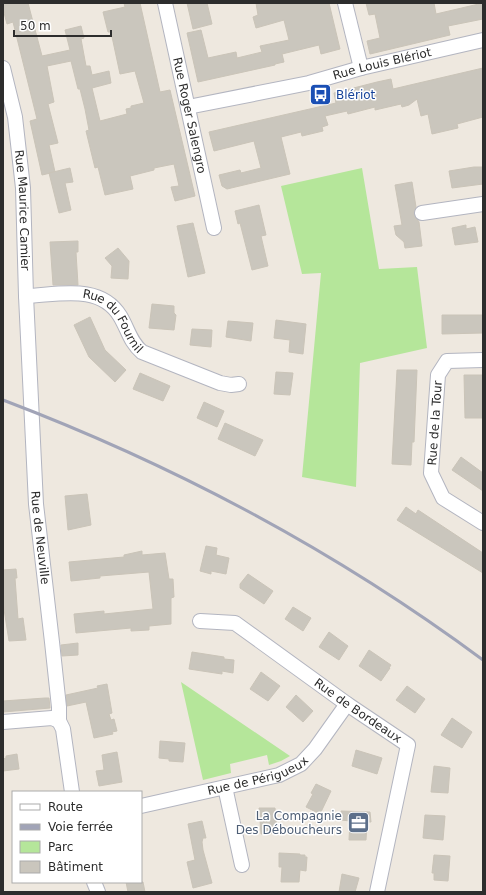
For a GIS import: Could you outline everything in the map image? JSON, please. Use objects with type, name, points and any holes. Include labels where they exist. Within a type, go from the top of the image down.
[{"type":"street","name":"Rue Roger Salengro","points":[[165,3],[214,228]]},
{"type":"street","points":[[345,3],[361,68]]},
{"type":"street","name":"Rue Louis Blériot","points":[[188,107],[309,83],[361,68],[483,40]]},
{"type":"street","name":"Rue Maurice Camier","points":[[3,68],[16,117],[22,180],[29,354]]},
{"type":"street","points":[[422,213],[483,204]]},
{"type":"street","name":"Rue du Fournil","points":[[26,296],[80,293],[101,299],[111,306],[119,315],[132,341],[142,352],[220,383],[239,384]]},
{"type":"street","name":"Rue de Neuville","points":[[29,354],[36,504],[59,706],[59,721],[63,729],[72,791]]},
{"type":"street","name":"Rue de la Tour","points":[[483,360],[447,361],[438,375],[431,472],[443,498],[483,523]]},
{"type":"street","name":"Rue de Bordeaux","points":[[200,621],[235,623],[347,704],[408,745],[377,892]]},
{"type":"street","name":"Rue de Périgueux","points":[[142,806],[279,775],[301,764],[315,749],[347,704]]},
{"type":"street","points":[[3,722],[52,718],[59,721]]},
{"type":"street","points":[[225,787],[242,865]]},
{"type":"green space","points":[[362,168],[379,269],[417,267],[427,348],[360,363],[356,487],[302,477],[321,273],[302,274],[281,186]]},
{"type":"green space","points":[[181,682],[290,756],[269,765],[267,755],[230,764],[231,773],[203,780]]},
{"type":"building","points":[[3,3],[28,3],[42,56],[70,50],[65,30],[81,26],[84,38],[81,39],[86,66],[90,66],[92,75],[109,71],[111,83],[92,88],[100,121],[127,114],[126,109],[131,108],[131,106],[144,103],[135,71],[120,74],[111,32],[108,32],[103,12],[125,7],[124,3],[140,3],[160,92],[170,90],[195,196],[175,201],[171,187],[179,186],[174,164],[154,168],[154,170],[130,176],[133,189],[105,195],[98,167],[95,168],[86,131],[89,130],[85,109],[71,61],[47,66],[54,102],[48,104],[58,143],[49,145],[55,172],[42,175],[30,121],[37,119],[13,22],[7,24]]},
{"type":"building","points":[[187,3],[207,3],[212,24],[193,29]]},
{"type":"building","points":[[256,3],[329,3],[340,49],[321,54],[319,45],[282,54],[284,62],[275,65],[198,82],[187,33],[201,30],[208,58],[236,52],[237,58],[262,52],[260,46],[289,40],[284,20],[256,28],[253,17],[258,15]]},
{"type":"building","points":[[366,3],[434,3],[436,14],[483,3],[483,19],[448,26],[450,35],[370,54],[367,41],[380,38],[375,14],[369,15]]},
{"type":"building","points":[[483,68],[483,117],[457,124],[458,128],[432,134],[428,114],[421,116],[417,99],[409,105],[402,107],[401,104],[375,110],[375,107],[348,114],[347,111],[325,116],[328,125],[322,127],[323,131],[302,136],[301,132],[281,137],[290,174],[227,189],[222,186],[219,175],[240,170],[241,173],[261,168],[254,141],[214,151],[209,132],[336,103],[334,93],[377,82],[391,79],[393,89]]},
{"type":"building","points":[[483,167],[483,184],[452,188],[449,171]]},
{"type":"building","points":[[70,168],[73,182],[65,183],[71,210],[59,213],[49,173]]},
{"type":"building","points":[[412,182],[416,207],[414,214],[419,222],[422,246],[405,248],[404,242],[396,235],[394,226],[402,225],[395,185]]},
{"type":"building","points":[[259,205],[266,235],[261,236],[268,266],[252,270],[240,223],[238,224],[235,211]]},
{"type":"building","points":[[193,223],[205,273],[188,277],[177,226]]},
{"type":"building","points":[[466,225],[466,229],[475,227],[478,242],[455,245],[452,228]]},
{"type":"building","points":[[78,241],[78,252],[76,252],[78,285],[53,285],[50,242]]},
{"type":"building","points":[[118,248],[129,261],[128,279],[111,278],[112,266],[105,258]]},
{"type":"building","points":[[152,304],[174,306],[174,313],[176,315],[174,330],[149,328]]},
{"type":"building","points":[[442,315],[483,315],[483,333],[442,334]]},
{"type":"building","points":[[90,317],[105,350],[126,370],[115,382],[89,357],[74,325]]},
{"type":"building","points":[[276,320],[306,324],[303,354],[289,352],[290,340],[274,338]]},
{"type":"building","points":[[228,321],[253,323],[251,341],[226,337]]},
{"type":"building","points":[[192,329],[212,330],[211,347],[190,345]]},
{"type":"building","points":[[397,370],[417,370],[414,442],[412,442],[411,465],[392,464]]},
{"type":"building","points":[[276,372],[293,373],[290,395],[274,394]]},
{"type":"building","points":[[140,373],[170,386],[163,401],[133,389]]},
{"type":"building","points":[[464,375],[483,375],[483,418],[465,418]]},
{"type":"building","points":[[204,402],[224,411],[217,427],[197,418]]},
{"type":"building","points":[[225,423],[263,440],[255,456],[218,439]]},
{"type":"building","points":[[461,457],[483,473],[483,491],[452,470]]},
{"type":"building","points":[[87,494],[91,525],[68,530],[65,496]]},
{"type":"building","points":[[406,507],[416,514],[418,510],[483,553],[483,573],[397,520]]},
{"type":"building","points":[[206,546],[217,548],[216,555],[229,558],[226,574],[211,571],[211,574],[200,571]]},
{"type":"building","points":[[142,551],[142,555],[165,553],[169,579],[173,579],[174,597],[171,598],[171,624],[149,626],[149,630],[131,631],[131,628],[76,633],[74,614],[104,611],[104,614],[153,609],[149,572],[100,576],[100,578],[71,581],[69,562],[124,557],[124,555]]},
{"type":"building","points":[[16,569],[17,578],[15,578],[18,619],[23,618],[26,640],[9,641],[3,603],[3,570]]},
{"type":"building","points":[[248,574],[273,591],[264,604],[240,588],[240,584]]},
{"type":"building","points":[[293,607],[311,618],[303,631],[285,619]]},
{"type":"building","points":[[329,632],[348,646],[339,660],[319,647]]},
{"type":"building","points":[[78,643],[78,655],[62,656],[61,645]]},
{"type":"building","points":[[369,650],[391,665],[381,681],[359,666]]},
{"type":"building","points":[[192,652],[234,660],[233,673],[222,671],[222,674],[189,669]]},
{"type":"building","points":[[261,672],[280,686],[268,701],[250,689]]},
{"type":"building","points":[[107,684],[112,713],[109,714],[111,720],[114,719],[117,731],[112,732],[113,734],[94,738],[86,702],[67,706],[66,695],[98,688],[97,686]]},
{"type":"building","points":[[407,686],[425,699],[415,713],[396,700]]},
{"type":"building","points":[[296,695],[313,711],[303,722],[286,707]]},
{"type":"building","points":[[49,698],[50,708],[3,712],[3,701]]},
{"type":"building","points":[[452,718],[472,732],[462,748],[441,735]]},
{"type":"building","points":[[160,741],[185,743],[183,762],[169,761],[169,759],[159,758]]},
{"type":"building","points":[[356,750],[382,758],[377,774],[352,766]]},
{"type":"building","points":[[117,752],[122,782],[99,786],[96,771],[104,770],[102,755]]},
{"type":"building","points":[[17,754],[19,769],[3,771],[3,759],[6,758],[6,756]]},
{"type":"building","points":[[434,766],[450,768],[448,793],[431,792]]},
{"type":"building","points":[[316,784],[331,791],[320,814],[306,807],[313,794],[311,793]]},
{"type":"building","points":[[259,808],[275,808],[277,833],[261,834]]},
{"type":"building","points":[[341,811],[370,812],[371,822],[367,822],[366,840],[349,840],[350,821],[341,820]]},
{"type":"building","points":[[425,815],[445,816],[443,840],[423,838]]},
{"type":"building","points":[[202,821],[206,838],[203,838],[202,842],[203,850],[212,883],[193,888],[187,862],[195,860],[188,824]]},
{"type":"building","points":[[279,853],[300,854],[307,857],[306,871],[300,870],[299,882],[281,882],[282,867],[279,867]]},
{"type":"building","points":[[434,855],[450,856],[448,881],[434,880],[434,873],[432,873]]},
{"type":"building","points":[[342,874],[359,878],[355,892],[339,892]]},
{"type":"building","points":[[143,882],[145,892],[128,892],[126,883]]},
{"type":"railway","points":[[3,400],[67,425],[129,453],[191,482],[252,514],[312,547],[370,583],[427,620],[483,660]]},
{"type":"place","name":"Blériot","points":[[321,95]]},
{"type":"place","name":"La Compagnie Des Déboucheurs","points":[[358,823]]}]
